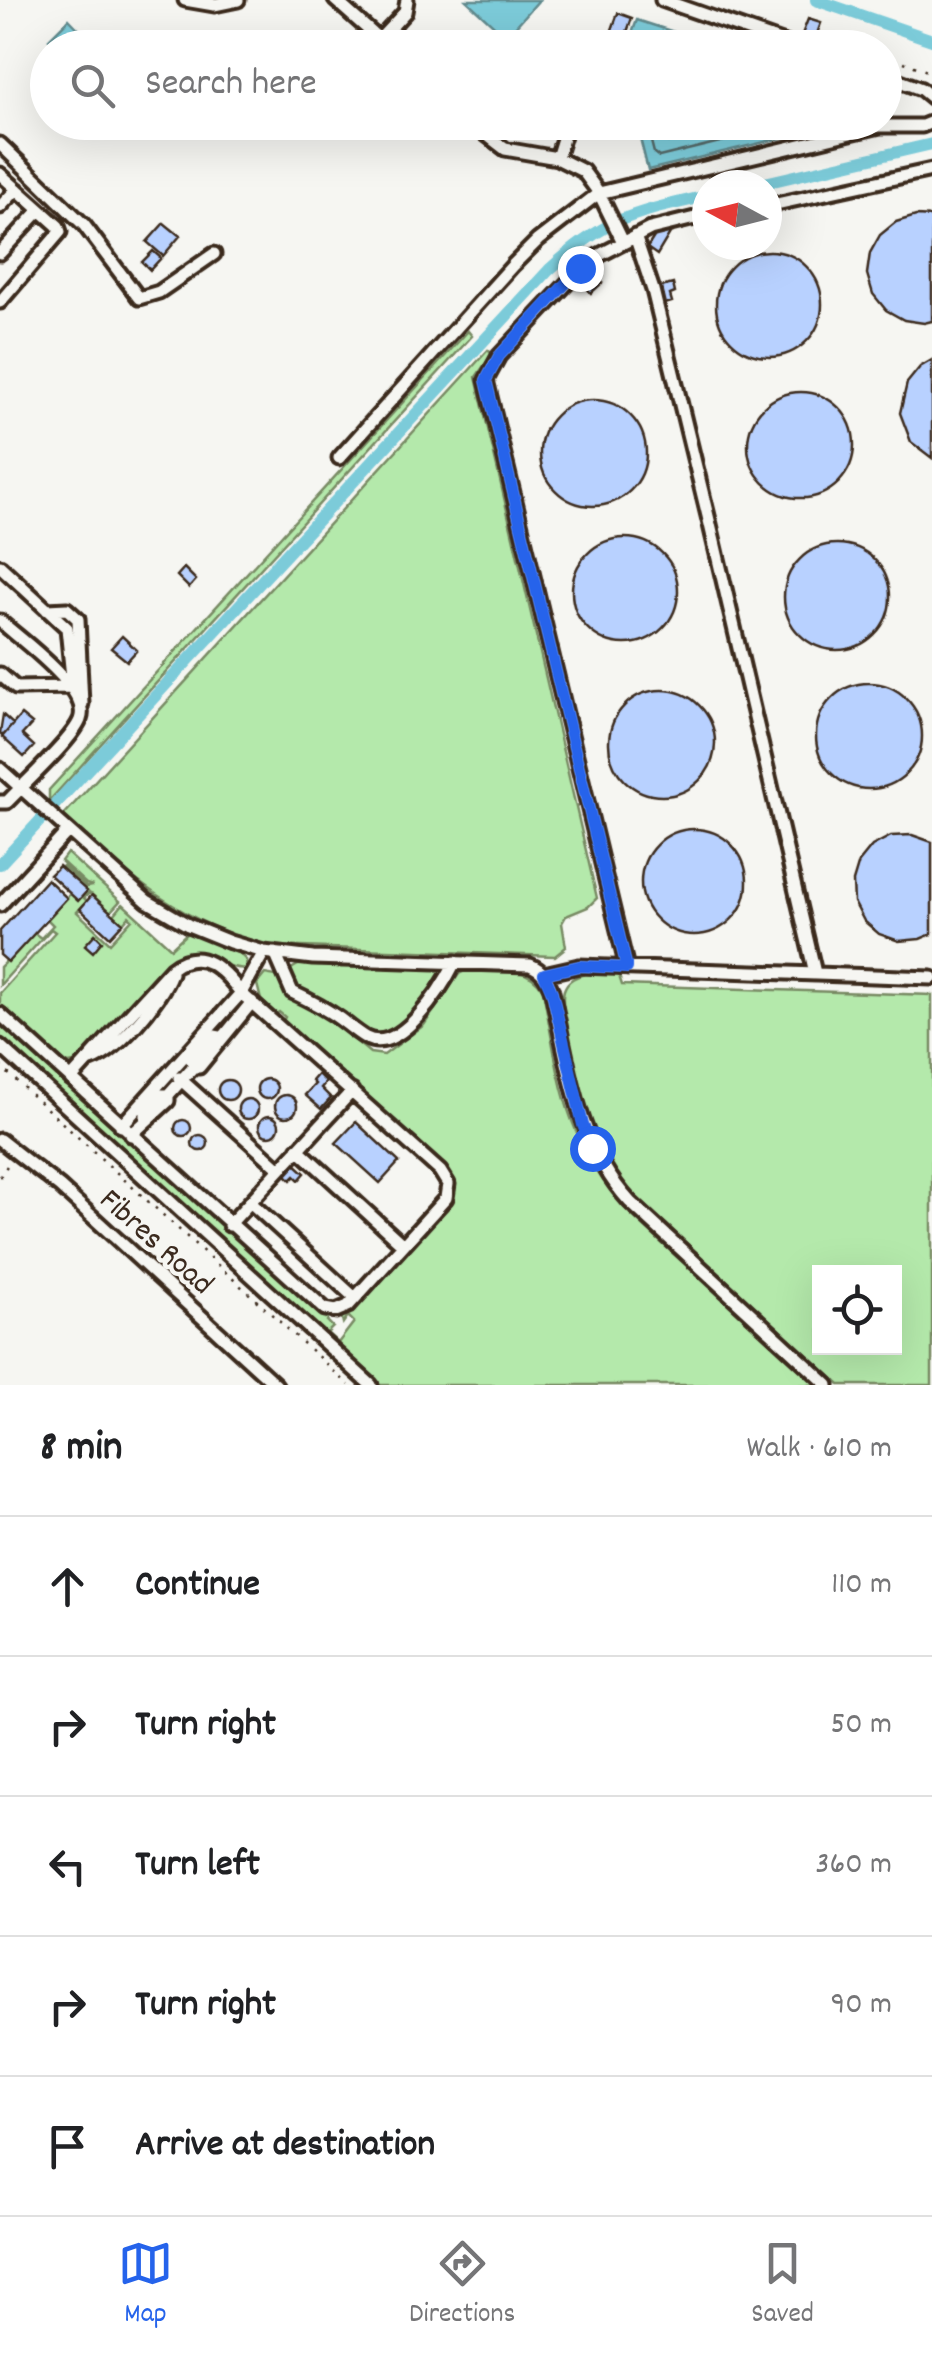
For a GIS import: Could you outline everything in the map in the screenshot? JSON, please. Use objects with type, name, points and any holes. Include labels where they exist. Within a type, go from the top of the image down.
[{"type":"street","points":[[186,0],[214,5],[238,0]]},
{"type":"street","points":[[335,0],[370,30]]},
{"type":"street","points":[[394,30],[406,12],[407,0]]},
{"type":"street","points":[[662,0],[748,30]]},
{"type":"street","points":[[902,82],[922,89],[932,98]]},
{"type":"street","points":[[902,126],[932,122]]},
{"type":"street","points":[[495,140],[506,148],[557,158],[583,172],[626,237],[653,290],[815,973]]},
{"type":"street","points":[[557,158],[562,140]]},
{"type":"street","points":[[339,458],[513,265],[538,240],[599,193],[821,140]]},
{"type":"street","points":[[0,144],[84,225],[139,298],[160,292],[214,254]]},
{"type":"street","points":[[782,203],[932,170]]},
{"type":"street","points":[[0,174],[58,226],[58,236],[0,302]]},
{"type":"street","points":[[0,207],[16,189]]},
{"type":"street","points":[[0,253],[40,210]]},
{"type":"street","points":[[627,968],[486,380],[499,356],[588,261],[626,237],[692,218]]},
{"type":"street","points":[[0,566],[69,632],[73,687],[81,708]]},
{"type":"street","points":[[0,802],[7,802],[78,725],[78,619],[67,610],[47,610]]},
{"type":"street","points":[[0,621],[73,687]]},
{"type":"street","points":[[0,674],[16,688],[73,687]]},
{"type":"street","points":[[0,769],[126,885],[169,916],[230,942],[269,953],[530,964],[544,974],[552,992],[583,1125],[610,1178],[630,1202],[828,1385]]},
{"type":"street","points":[[0,905],[68,831]]},
{"type":"street","points":[[269,953],[292,992],[322,1006],[364,1038],[375,1041],[394,1038],[404,1030],[438,991],[455,962]]},
{"type":"street","points":[[121,1126],[241,992],[269,953]]},
{"type":"street","points":[[0,1014],[228,1225],[319,1306],[336,1311],[348,1306],[442,1204],[448,1184],[440,1171],[241,992],[228,975],[201,958],[184,960],[172,968],[71,1079]]},
{"type":"street","points":[[544,974],[579,966],[932,978]]},
{"type":"street","points":[[131,1135],[168,1102],[168,1095],[194,1066],[199,1067],[252,1002]]},
{"type":"street","points":[[0,1046],[370,1385]]},
{"type":"street","points":[[171,1070],[280,1169]]},
{"type":"street","points":[[228,1225],[352,1090]]},
{"type":"street","name":"Fibres Road","points":[[0,1140],[60,1188],[276,1385]]},
{"type":"street","points":[[298,1149],[404,1245]]},
{"type":"street","points":[[250,1202],[355,1298]]},
{"type":"path","points":[[904,62],[932,73]]},
{"type":"path","points":[[0,1066],[348,1385]]},
{"type":"path","points":[[0,1176],[16,1151]]},
{"type":"green space","points":[[468,331],[472,336],[49,801],[49,790]]},
{"type":"green space","points":[[488,350],[492,354],[476,377],[597,898],[588,907],[566,916],[562,923],[566,947],[555,956],[273,946],[242,938],[185,913],[134,878],[63,816]]},
{"type":"green space","points":[[67,853],[120,901],[110,912],[89,893],[77,912],[110,943],[132,919],[129,916],[123,923],[114,915],[123,904],[171,948],[188,932],[240,954],[247,968],[229,966],[200,953],[181,954],[79,1062],[60,1061],[0,1007],[0,993],[55,932],[51,929],[0,985],[0,967],[34,933],[41,938],[53,925],[47,919],[70,894],[86,891],[63,866],[86,887],[93,886],[61,861]]},
{"type":"green space","points":[[298,965],[444,968],[416,1014],[394,1030],[369,1035],[298,991],[289,978],[291,969]]},
{"type":"green space","points":[[469,969],[511,970],[537,982],[543,990],[568,1108],[589,1158],[606,1184],[628,1212],[816,1385],[374,1385],[0,1042],[0,1021],[317,1311],[330,1317],[327,1321],[333,1327],[327,1333],[338,1343],[354,1322],[348,1316],[343,1323],[341,1315],[351,1310],[446,1207],[453,1185],[447,1171],[283,1021],[285,1017],[261,1000],[257,984],[265,974],[276,976],[287,997],[322,1013],[370,1053],[384,1055],[424,1025],[459,974]]},
{"type":"green space","points":[[588,973],[618,973],[622,985],[932,995],[932,1385],[840,1385],[631,1192],[603,1154],[584,1098],[565,1021],[564,990],[571,980]]},
{"type":"water","points":[[466,0],[539,0],[512,30],[498,30]]},
{"type":"water","points":[[69,19],[80,30],[58,30]]},
{"type":"water","points":[[637,20],[668,30],[633,30]]},
{"type":"water","points":[[640,140],[773,140],[648,170]]},
{"type":"building","points":[[618,13],[632,18],[628,30],[612,30]]},
{"type":"building","points":[[808,19],[821,23],[818,30],[804,30]]},
{"type":"building","points":[[916,216],[932,217],[932,321],[924,323],[904,320],[886,310],[873,294],[867,274],[870,253],[880,235],[896,222]]},
{"type":"building","points":[[164,223],[180,236],[163,256],[147,242]]},
{"type":"building","points":[[666,226],[672,230],[657,255],[647,248],[659,229]]},
{"type":"building","points":[[153,251],[161,258],[150,270],[142,262]]},
{"type":"building","points":[[782,253],[789,255],[807,266],[821,294],[821,314],[813,334],[799,348],[779,356],[759,356],[739,348],[725,334],[717,314],[720,284],[739,260],[782,260]]},
{"type":"building","points":[[585,275],[590,280],[595,275],[602,283],[591,293],[580,281]]},
{"type":"building","points":[[673,284],[672,302],[662,305],[657,288]]},
{"type":"building","points":[[932,360],[932,458],[911,442],[900,413],[907,383]]},
{"type":"building","points":[[801,392],[821,396],[839,407],[850,425],[854,445],[850,465],[839,483],[821,494],[801,498],[781,494],[763,483],[752,465],[748,445],[752,425],[763,407],[781,396]]},
{"type":"building","points":[[593,400],[613,404],[631,415],[642,433],[646,453],[642,473],[631,491],[613,502],[593,506],[573,502],[555,491],[544,473],[540,453],[544,433],[555,415],[573,404]]},
{"type":"building","points":[[625,538],[645,542],[663,553],[674,571],[678,591],[674,611],[663,629],[645,640],[625,644],[605,640],[587,629],[576,611],[572,591],[576,571],[587,553],[605,542]]},
{"type":"building","points":[[837,544],[857,548],[875,559],[886,577],[890,597],[886,617],[875,635],[857,646],[837,650],[817,646],[799,635],[788,617],[784,597],[788,577],[799,559],[817,548]]},
{"type":"building","points":[[184,568],[196,580],[189,588],[177,576]]},
{"type":"building","points":[[122,636],[137,650],[127,661],[111,648]]},
{"type":"building","points":[[869,683],[889,687],[907,698],[918,716],[922,736],[918,756],[907,774],[889,785],[869,789],[849,785],[831,774],[820,756],[816,736],[820,716],[831,698],[849,687]]},
{"type":"building","points":[[662,690],[682,694],[700,705],[711,723],[715,743],[711,763],[700,781],[682,792],[662,796],[642,792],[624,781],[613,763],[609,743],[613,723],[624,705],[642,694]]},
{"type":"building","points":[[3,715],[13,724],[3,736],[0,733]]},
{"type":"building","points":[[21,715],[32,724],[22,735],[34,746],[24,757],[2,737]]},
{"type":"building","points":[[694,829],[714,833],[732,844],[743,862],[747,882],[743,902],[732,920],[714,931],[694,935],[674,931],[656,920],[645,902],[641,882],[645,862],[656,844],[674,833]]},
{"type":"building","points":[[912,835],[932,842],[932,934],[899,941],[879,934],[864,921],[854,902],[853,882],[859,862],[872,846],[891,836]]},
{"type":"building","points":[[59,866],[87,891],[78,901],[50,875]]},
{"type":"building","points":[[47,879],[67,898],[8,962],[0,955],[0,931]]},
{"type":"building","points":[[92,895],[123,923],[110,937],[80,909]]},
{"type":"building","points":[[95,934],[102,941],[93,952],[85,945]]},
{"type":"building","points":[[318,1074],[326,1082],[321,1088],[331,1098],[321,1109],[305,1095]]},
{"type":"building","points":[[267,1079],[277,1089],[267,1099],[257,1089]]},
{"type":"building","points":[[228,1080],[238,1090],[228,1100],[218,1090]]},
{"type":"building","points":[[286,1095],[297,1106],[286,1117],[275,1106]]},
{"type":"building","points":[[248,1099],[258,1109],[248,1119],[238,1109]]},
{"type":"building","points":[[269,1116],[279,1126],[269,1136],[259,1126]]},
{"type":"building","points":[[183,1120],[191,1128],[183,1136],[175,1128]]},
{"type":"building","points":[[356,1122],[399,1162],[380,1183],[336,1143]]},
{"type":"building","points":[[200,1135],[208,1143],[200,1151],[192,1143]]},
{"type":"building","points":[[293,1162],[305,1173],[299,1180],[295,1176],[291,1180],[284,1173]]},
{"type":"waterway","points":[[816,0],[932,40]]},
{"type":"waterway","points":[[782,179],[932,144]]},
{"type":"waterway","points":[[0,864],[549,270],[605,228],[692,200]]},
{"type":"route","points":[[580,268],[499,356],[486,380],[627,968],[579,966],[544,974],[592,1148]]}]
